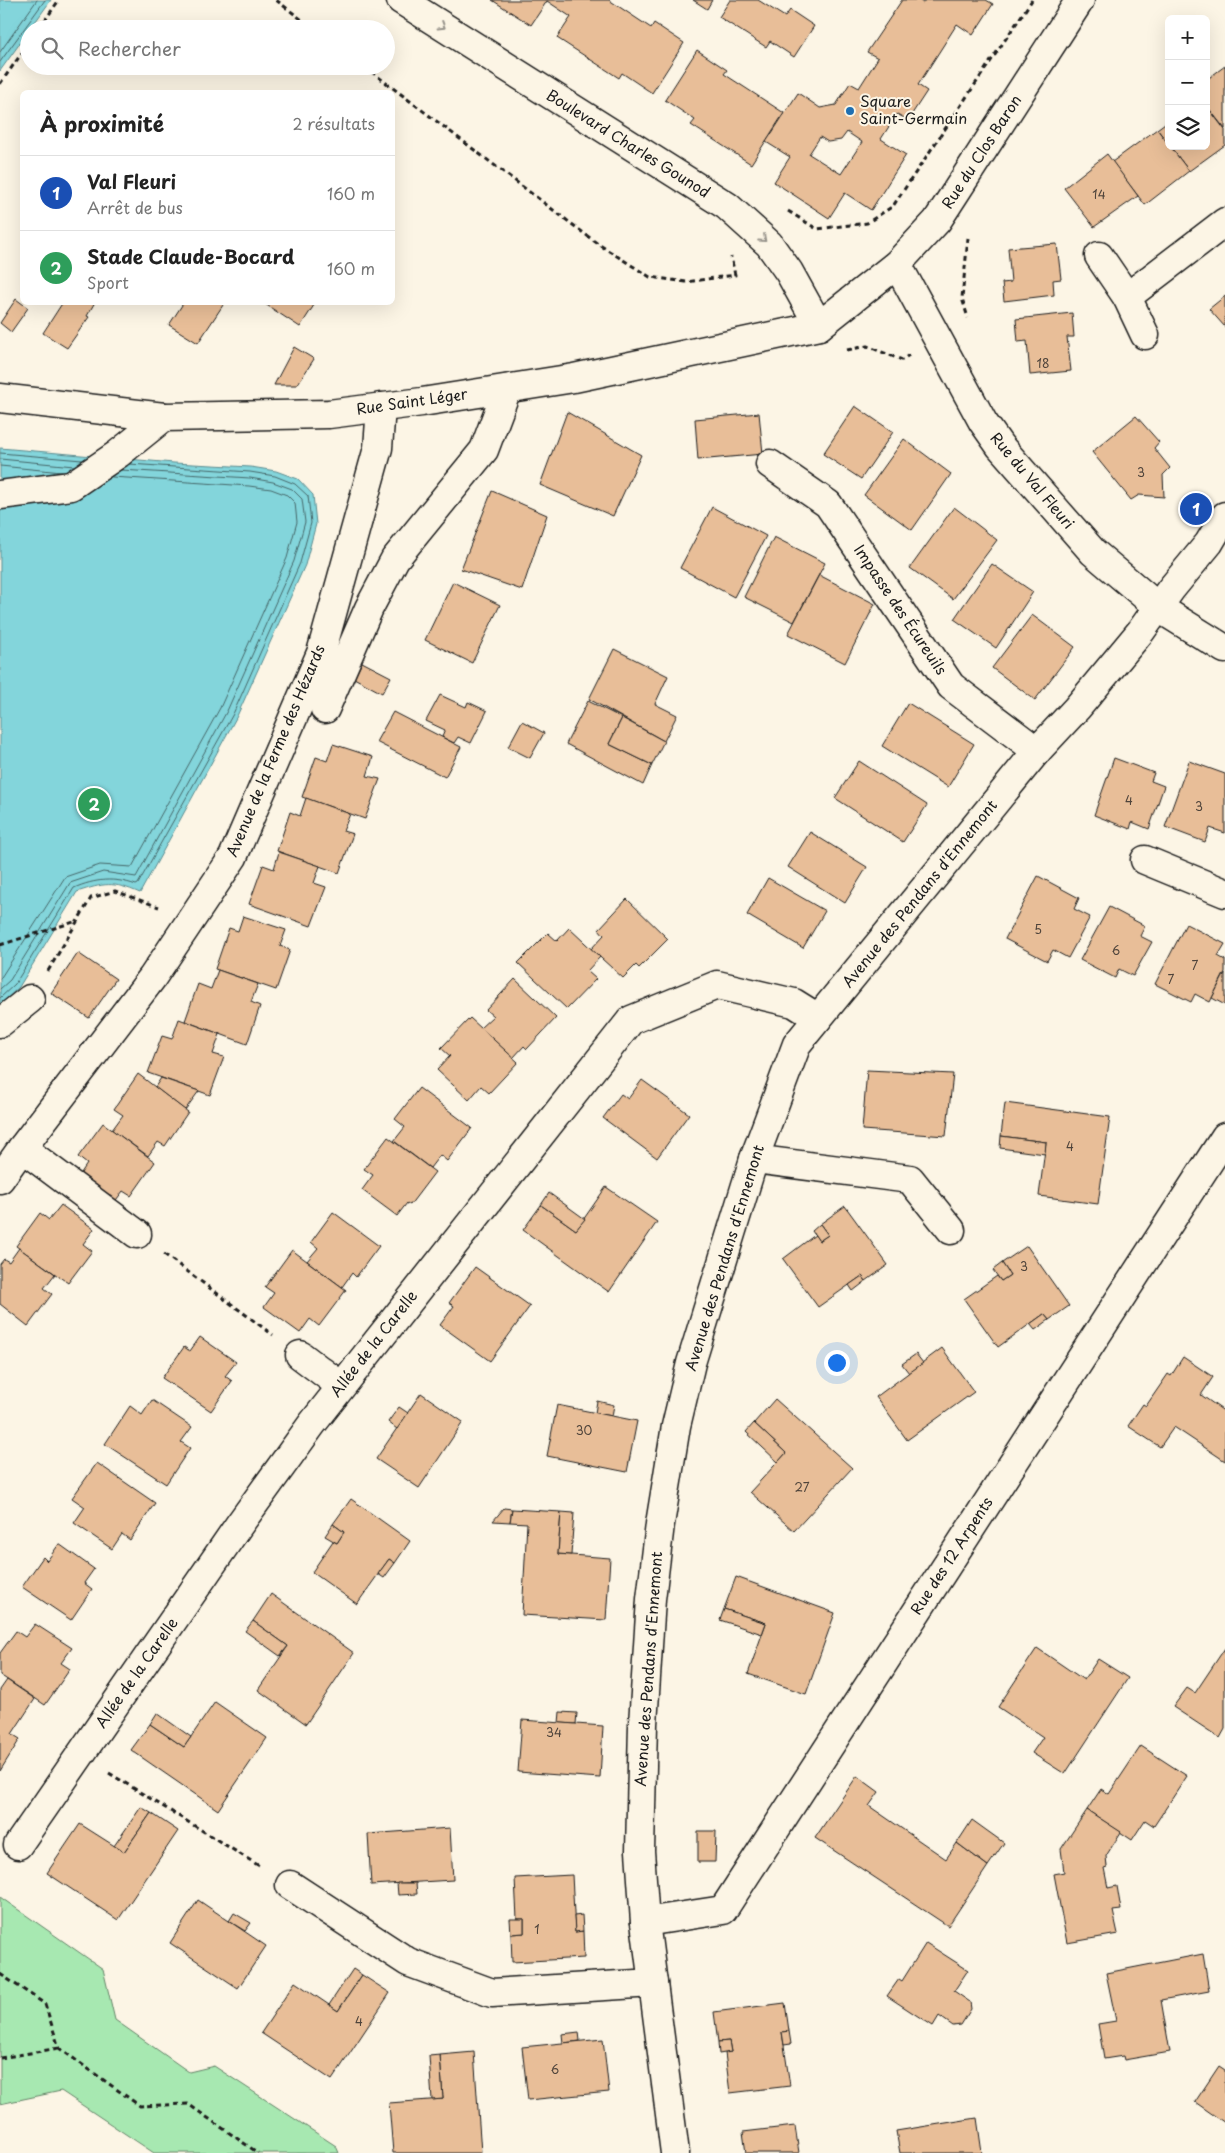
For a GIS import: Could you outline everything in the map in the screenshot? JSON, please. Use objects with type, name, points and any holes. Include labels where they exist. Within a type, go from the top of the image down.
[{"type":"street","name":"Boulevard Charles Gounod","points":[[401,0],[727,206],[769,244],[789,272],[818,326]]},
{"type":"street","name":"Rue du Clos Baron","points":[[818,326],[897,264],[937,221],[1080,0]]},
{"type":"street","points":[[1127,297],[1225,222]]},
{"type":"street","points":[[1099,256],[1127,297],[1145,335]]},
{"type":"street","name":"Rue du Val Fleuri","points":[[897,264],[983,422],[1000,446],[1093,552],[1159,608],[1225,649]]},
{"type":"street","name":"Rue Saint Léger","points":[[0,398],[164,417],[328,414],[507,389],[593,374],[818,326]]},
{"type":"street","points":[[325,709],[369,608],[395,559],[484,450],[507,389]]},
{"type":"street","name":"Avenue de la Ferme des Hézards","points":[[0,1179],[152,978],[233,857],[321,653],[378,448],[381,407]]},
{"type":"street","points":[[0,495],[71,486],[118,454],[164,417]]},
{"type":"street","name":"Impasse des Écureuils","points":[[770,464],[828,504],[952,686],[1037,751]]},
{"type":"street","name":"Avenue des Pendans d'Ennemont","points":[[675,2153],[645,1922],[640,1851],[643,1724],[651,1599],[660,1524],[676,1426],[691,1363],[754,1159],[797,1044],[1037,751],[1077,708],[1159,608],[1171,589],[1209,543],[1225,516]]},
{"type":"street","points":[[1145,860],[1225,893]]},
{"type":"street","name":"Allée de la Carelle","points":[[18,1845],[239,1525],[341,1386],[631,1020],[717,985],[794,1003],[818,1018]]},
{"type":"street","points":[[0,1023],[30,999]]},
{"type":"street","name":"Rue des 12 Arpents","points":[[645,1922],[722,1910],[1225,1137]]},
{"type":"street","points":[[22,1148],[137,1234]]},
{"type":"street","points":[[754,1159],[910,1179],[951,1230]]},
{"type":"street","points":[[300,1355],[341,1386]]},
{"type":"street","points":[[290,1884],[408,1962],[492,1993],[653,1983]]},
{"type":"path","points":[[46,20],[60,0]]},
{"type":"path","points":[[276,0],[302,20]]},
{"type":"path","points":[[785,209],[817,229],[867,223],[893,206],[1032,0]]},
{"type":"path","points":[[0,84],[20,56]]},
{"type":"path","points":[[376,75],[598,244],[650,277],[686,282],[735,274]]},
{"type":"path","points":[[30,999],[91,898],[115,891],[133,898]]},
{"type":"path","points":[[0,945],[77,921]]},
{"type":"path","points":[[137,1234],[300,1355]]},
{"type":"path","points":[[81,1755],[290,1884]]},
{"type":"path","points":[[0,1974],[45,2004],[59,2048],[140,2106],[188,2104],[258,2153]]},
{"type":"path","points":[[0,2058],[59,2048]]},
{"type":"green space","points":[[0,1897],[103,1969],[115,2020],[189,2072],[214,2066],[336,2146],[339,2153],[154,2153],[61,2091],[0,2104]]},
{"type":"water","points":[[0,0],[51,0],[37,20],[20,20],[20,43],[0,71]]},
{"type":"water","points":[[0,448],[174,463],[251,467],[276,471],[298,479],[313,495],[316,524],[305,565],[237,716],[140,893],[115,885],[102,885],[77,892],[19,987],[0,1005]]},
{"type":"building","points":[[492,0],[609,0],[651,28],[654,23],[684,43],[652,93],[622,73],[619,78],[557,38],[571,17],[547,1],[531,25]]},
{"type":"building","points":[[693,0],[712,0],[707,9]]},
{"type":"building","points":[[730,0],[758,0],[785,17],[790,10],[814,26],[794,57],[770,41],[766,47],[719,17]]},
{"type":"building","name":"Square Saint-Germain","points":[[902,0],[919,0],[923,3],[925,0],[986,0],[993,4],[973,35],[957,24],[918,85],[927,91],[908,120],[897,114],[881,139],[906,155],[871,210],[845,193],[829,218],[774,182],[790,157],[766,142],[798,93],[820,108],[836,105],[850,83],[859,88],[878,58],[867,52]],"holes":[[[847,132],[862,142],[841,174],[809,154],[820,137],[828,142],[841,140]]]},
{"type":"building","points":[[697,50],[727,70],[724,74],[784,113],[751,164],[691,125],[695,120],[665,100]]},
{"type":"building","points":[[1225,66],[1225,129],[1210,110],[1210,77]]},
{"type":"building","points":[[1210,110],[1225,130],[1225,145],[1189,171],[1173,150],[1210,150]]},
{"type":"building","points":[[1165,123],[1165,139],[1157,129]]},
{"type":"building","points":[[1157,129],[1165,140],[1165,150],[1173,150],[1189,171],[1145,205],[1112,162]]},
{"type":"building","points":[[1107,154],[1138,196],[1094,227],[1064,188]]},
{"type":"building","points":[[1057,244],[1061,279],[1053,280],[1054,295],[1004,301],[1002,283],[1011,282],[1008,248]]},
{"type":"building","points":[[1225,296],[1225,327],[1209,309]]},
{"type":"building","points":[[16,299],[20,302],[20,305],[28,308],[11,332],[0,323]]},
{"type":"building","points":[[61,305],[93,305],[87,316],[89,317],[67,348],[43,333]]},
{"type":"building","points":[[182,305],[223,305],[198,343],[169,325]]},
{"type":"building","points":[[267,305],[314,305],[300,327]]},
{"type":"building","points":[[1072,313],[1074,337],[1067,337],[1071,371],[1030,375],[1027,341],[1018,342],[1016,319]]},
{"type":"building","points":[[294,347],[314,359],[297,385],[274,385]]},
{"type":"building","points":[[855,406],[893,432],[861,479],[823,454]]},
{"type":"building","points":[[567,412],[641,455],[613,516],[540,485]]},
{"type":"building","points":[[759,413],[763,454],[698,460],[695,419]]},
{"type":"building","points":[[1136,416],[1159,442],[1154,448],[1170,468],[1163,475],[1164,497],[1139,495],[1131,500],[1092,452]]},
{"type":"building","points":[[904,439],[951,474],[912,530],[864,495]]},
{"type":"building","points":[[492,491],[547,515],[522,590],[461,569]]},
{"type":"building","points":[[712,507],[766,536],[734,597],[680,568]]},
{"type":"building","points":[[954,507],[997,540],[953,599],[910,568]]},
{"type":"building","points":[[774,537],[825,563],[794,622],[744,597]]},
{"type":"building","points":[[992,564],[1033,592],[996,648],[954,619]]},
{"type":"building","points":[[819,575],[875,604],[845,663],[788,634]]},
{"type":"building","points":[[453,582],[500,605],[472,663],[425,640]]},
{"type":"building","points":[[1032,615],[1075,647],[1035,700],[992,668]]},
{"type":"building","points":[[614,649],[668,676],[655,704],[677,715],[664,741],[589,699]]},
{"type":"building","points":[[362,662],[391,677],[382,693],[354,678]]},
{"type":"building","points":[[440,695],[466,707],[468,702],[487,711],[471,743],[458,737],[454,743],[442,737],[445,730],[426,721]]},
{"type":"building","points":[[588,701],[622,718],[609,744],[652,765],[643,785],[566,744]]},
{"type":"building","points":[[908,703],[974,744],[948,787],[882,746]]},
{"type":"building","points":[[393,712],[461,747],[445,777],[376,742]]},
{"type":"building","points":[[622,718],[664,741],[652,765],[609,744]]},
{"type":"building","points":[[522,721],[544,733],[530,758],[508,747]]},
{"type":"building","points":[[333,744],[373,757],[367,776],[380,779],[365,819],[302,797],[316,757],[327,761]]},
{"type":"building","points":[[1114,758],[1154,773],[1151,781],[1164,786],[1149,829],[1132,822],[1130,829],[1094,815]]},
{"type":"building","points":[[859,761],[927,805],[903,842],[835,798]]},
{"type":"building","points":[[1189,761],[1225,774],[1225,833],[1210,828],[1205,842],[1165,827]]},
{"type":"building","points":[[306,798],[350,814],[343,831],[353,834],[339,873],[277,851],[290,812],[300,816]]},
{"type":"building","points":[[810,832],[867,867],[845,903],[788,867]]},
{"type":"building","points":[[279,852],[320,866],[314,883],[326,887],[311,926],[249,904],[263,865],[274,869]]},
{"type":"building","points":[[1038,876],[1079,898],[1074,909],[1090,917],[1068,958],[1053,950],[1047,961],[1005,939]]},
{"type":"building","points":[[768,878],[825,911],[803,948],[747,915]]},
{"type":"building","points":[[627,899],[668,939],[639,968],[636,965],[623,978],[591,949],[604,935],[599,929]]},
{"type":"building","points":[[1109,907],[1145,926],[1140,936],[1152,942],[1133,976],[1119,969],[1115,978],[1080,960]]},
{"type":"building","points":[[243,916],[286,930],[280,946],[290,950],[276,990],[215,969],[229,928],[238,931]]},
{"type":"building","points":[[1186,924],[1225,944],[1218,956],[1225,960],[1225,972],[1210,1002],[1195,994],[1191,1002],[1155,984]]},
{"type":"building","points":[[569,928],[600,957],[587,971],[596,979],[567,1009],[518,963],[548,933],[557,941]]},
{"type":"building","points":[[78,953],[116,979],[89,1018],[51,993]]},
{"type":"building","points":[[218,970],[258,984],[251,1002],[260,1006],[247,1044],[185,1021],[198,984],[211,989]]},
{"type":"building","points":[[1225,973],[1225,1005],[1212,998]]},
{"type":"building","points":[[515,979],[556,1018],[527,1049],[524,1046],[513,1058],[480,1028],[493,1016],[486,1010]]},
{"type":"building","points":[[470,1018],[518,1062],[489,1093],[481,1086],[469,1100],[437,1070],[450,1056],[441,1048]]},
{"type":"building","points":[[179,1019],[220,1034],[213,1054],[224,1057],[210,1095],[148,1073],[162,1036],[172,1039]]},
{"type":"building","points":[[867,1070],[953,1074],[946,1136],[862,1130]]},
{"type":"building","points":[[138,1074],[188,1112],[165,1146],[158,1142],[148,1156],[112,1130],[123,1115],[114,1109]]},
{"type":"building","points":[[161,1078],[199,1091],[185,1110],[155,1087]]},
{"type":"building","points":[[642,1080],[689,1114],[657,1158],[603,1118],[621,1094],[628,1099]]},
{"type":"building","points":[[419,1088],[472,1128],[447,1161],[440,1155],[430,1168],[394,1141],[405,1127],[395,1119]]},
{"type":"building","points":[[1005,1103],[1110,1117],[1098,1204],[1039,1196],[1046,1142],[1001,1136]]},
{"type":"building","points":[[103,1123],[155,1162],[131,1196],[123,1191],[113,1204],[77,1179],[87,1164],[78,1157]]},
{"type":"building","points":[[1001,1136],[1046,1142],[1045,1154],[1000,1148]]},
{"type":"building","points":[[388,1137],[435,1172],[410,1205],[407,1203],[397,1216],[362,1190],[373,1175],[364,1169]]},
{"type":"building","points":[[606,1187],[657,1222],[609,1292],[523,1230],[541,1205],[576,1230]]},
{"type":"building","points":[[549,1193],[585,1219],[576,1230],[541,1205]]},
{"type":"building","points":[[61,1205],[94,1229],[83,1244],[92,1251],[68,1283],[16,1246],[40,1213],[49,1220]]},
{"type":"building","points":[[845,1206],[888,1265],[866,1281],[862,1276],[818,1307],[783,1259],[815,1235],[819,1241],[828,1235],[820,1224]]},
{"type":"building","points":[[333,1212],[379,1246],[356,1277],[352,1273],[342,1287],[307,1261],[318,1248],[311,1242]]},
{"type":"building","points":[[820,1224],[828,1235],[819,1241],[812,1231]]},
{"type":"building","points":[[1027,1246],[1069,1306],[1049,1320],[1044,1314],[998,1347],[964,1299],[997,1276],[1001,1281],[1010,1275],[1002,1263]]},
{"type":"building","points":[[19,1248],[55,1274],[44,1288],[52,1294],[28,1326],[0,1304],[0,1264],[4,1259],[9,1262]]},
{"type":"building","points":[[292,1250],[346,1290],[319,1326],[310,1319],[300,1333],[264,1307],[274,1293],[265,1287]]},
{"type":"building","points":[[1002,1263],[1010,1275],[1001,1281],[993,1270]]},
{"type":"building","points":[[475,1267],[530,1306],[490,1361],[440,1325],[454,1306],[449,1303]]},
{"type":"building","points":[[862,1276],[866,1281],[853,1291],[849,1285]]},
{"type":"building","points":[[1044,1314],[1049,1320],[1035,1330],[1030,1324]]},
{"type":"building","points":[[200,1337],[236,1362],[225,1376],[232,1381],[211,1411],[162,1378],[184,1347],[190,1351]]},
{"type":"building","points":[[942,1348],[974,1392],[907,1440],[876,1397]]},
{"type":"building","points":[[916,1354],[923,1363],[909,1373],[902,1364]]},
{"type":"building","points":[[1183,1357],[1213,1377],[1201,1395],[1225,1412],[1225,1461],[1174,1427],[1160,1447],[1128,1426],[1143,1404],[1146,1406],[1168,1374],[1171,1376]]},
{"type":"building","points":[[421,1393],[463,1422],[419,1488],[376,1459]]},
{"type":"building","points":[[775,1399],[852,1468],[794,1531],[750,1492],[786,1453],[754,1423]]},
{"type":"building","points":[[152,1400],[192,1427],[181,1442],[190,1448],[166,1484],[105,1444],[130,1406],[142,1415]]},
{"type":"building","points":[[597,1401],[614,1405],[612,1416],[595,1413]]},
{"type":"building","points":[[557,1405],[637,1421],[627,1472],[547,1456]]},
{"type":"building","points":[[399,1407],[408,1413],[397,1429],[388,1422]]},
{"type":"building","points":[[754,1423],[786,1453],[778,1462],[746,1432]]},
{"type":"building","points":[[97,1463],[155,1503],[130,1540],[122,1534],[112,1549],[74,1523],[85,1507],[72,1498]]},
{"type":"building","points":[[351,1499],[410,1541],[395,1563],[389,1559],[357,1604],[312,1572],[333,1541],[337,1543],[344,1532],[333,1524]]},
{"type":"building","points":[[504,1508],[512,1509],[510,1522],[493,1521]]},
{"type":"building","points":[[512,1509],[561,1512],[558,1554],[610,1558],[606,1620],[522,1615],[527,1523],[510,1522]]},
{"type":"building","points":[[561,1512],[574,1513],[571,1555],[558,1554]]},
{"type":"building","points":[[333,1524],[344,1532],[337,1543],[325,1536]]},
{"type":"building","points":[[59,1544],[94,1569],[84,1583],[92,1589],[71,1620],[22,1587],[43,1557],[47,1561]]},
{"type":"building","points":[[389,1559],[395,1563],[384,1578],[378,1574]]},
{"type":"building","points":[[736,1577],[835,1613],[806,1694],[748,1674],[766,1623],[724,1609]]},
{"type":"building","points":[[271,1594],[354,1653],[306,1724],[258,1690],[288,1646],[253,1621]]},
{"type":"building","points":[[724,1609],[766,1623],[762,1634],[720,1620]]},
{"type":"building","points":[[253,1621],[288,1646],[280,1656],[245,1631]]},
{"type":"building","points":[[35,1624],[72,1648],[61,1663],[70,1669],[45,1705],[0,1675],[0,1653],[16,1631],[25,1637]]},
{"type":"building","points":[[1037,1648],[1084,1680],[1098,1659],[1128,1678],[1065,1774],[1032,1753],[1043,1737],[998,1707]]},
{"type":"building","points":[[1225,1648],[1225,1729],[1220,1738],[1173,1707],[1187,1688],[1195,1693]]},
{"type":"building","points":[[7,1680],[35,1699],[12,1734],[20,1739],[0,1771],[0,1690]]},
{"type":"building","points":[[215,1702],[267,1738],[218,1810],[131,1750],[150,1724],[184,1747]]},
{"type":"building","points":[[560,1712],[577,1713],[576,1724],[559,1723]]},
{"type":"building","points":[[157,1713],[191,1737],[184,1747],[150,1724]]},
{"type":"building","points":[[522,1720],[603,1726],[600,1778],[518,1772]]},
{"type":"building","points":[[1141,1746],[1187,1776],[1154,1826],[1145,1820],[1132,1840],[1087,1810],[1101,1789],[1109,1794]]},
{"type":"building","points":[[857,1776],[879,1792],[869,1806],[946,1859],[957,1843],[988,1866],[948,1926],[815,1838]]},
{"type":"building","points":[[141,1807],[151,1813],[124,1852],[114,1846]]},
{"type":"building","points":[[1087,1810],[1121,1832],[1106,1856],[1107,1867],[1104,1868],[1108,1888],[1117,1886],[1121,1910],[1113,1911],[1118,1934],[1067,1943],[1054,1874],[1064,1872],[1061,1849]]},
{"type":"building","points":[[151,1813],[178,1831],[118,1920],[47,1873],[80,1824],[124,1852]]},
{"type":"building","points":[[972,1820],[1004,1843],[988,1866],[957,1843]]},
{"type":"building","points":[[450,1828],[453,1880],[371,1885],[368,1834]]},
{"type":"building","points":[[698,1831],[716,1831],[715,1862],[698,1862]]},
{"type":"building","points":[[572,1875],[575,1932],[583,1931],[584,1958],[512,1962],[511,1934],[524,1933],[524,1919],[517,1919],[515,1878]]},
{"type":"building","points":[[397,1883],[416,1883],[417,1894],[398,1895]]},
{"type":"building","points":[[198,1900],[266,1946],[238,1988],[170,1943]]},
{"type":"building","points":[[234,1913],[251,1923],[245,1931],[229,1921]]},
{"type":"building","points":[[582,1915],[583,1931],[575,1932],[574,1916]]},
{"type":"building","points":[[510,1919],[524,1919],[524,1933],[511,1934]]},
{"type":"building","points":[[926,1943],[968,1970],[954,1991],[970,2002],[971,2009],[961,2025],[953,2026],[939,2016],[933,2026],[887,1996],[899,1979],[902,1981]]},
{"type":"building","points":[[1203,1954],[1209,1991],[1161,2000],[1170,2052],[1124,2060],[1123,2056],[1104,2059],[1098,2024],[1116,2021],[1106,1973]]},
{"type":"building","points":[[353,1969],[362,1975],[338,2011],[329,2005]]},
{"type":"building","points":[[362,1975],[390,1993],[332,2080],[261,2033],[295,1982],[338,2011]]},
{"type":"building","points":[[785,2003],[789,2031],[782,2032],[790,2086],[730,2093],[725,2053],[731,2052],[729,2041],[718,2042],[714,2012]]},
{"type":"building","points":[[789,2031],[791,2044],[784,2045],[782,2032]]},
{"type":"building","points":[[579,2032],[580,2041],[563,2043],[562,2034]]},
{"type":"building","points":[[603,2039],[609,2092],[528,2100],[522,2047]]},
{"type":"building","points":[[729,2041],[731,2052],[719,2054],[718,2042]]},
{"type":"building","points":[[474,2052],[481,2153],[393,2153],[389,2103],[443,2099],[440,2055]]},
{"type":"building","points":[[440,2055],[443,2099],[432,2100],[429,2056]]},
{"type":"building","points":[[1219,2066],[1225,2070],[1225,2123],[1195,2102]]},
{"type":"building","points":[[977,2118],[982,2153],[900,2153],[896,2131]]},
{"type":"building","points":[[795,2126],[799,2153],[746,2153],[743,2132]]},
{"type":"place","name":"Square Saint-Germain","points":[[850,111]]},
{"type":"place","name":"Val Fleuri","points":[[1196,509]]},
{"type":"place","name":"Stade Claude-Bocard","points":[[94,804]]}]
